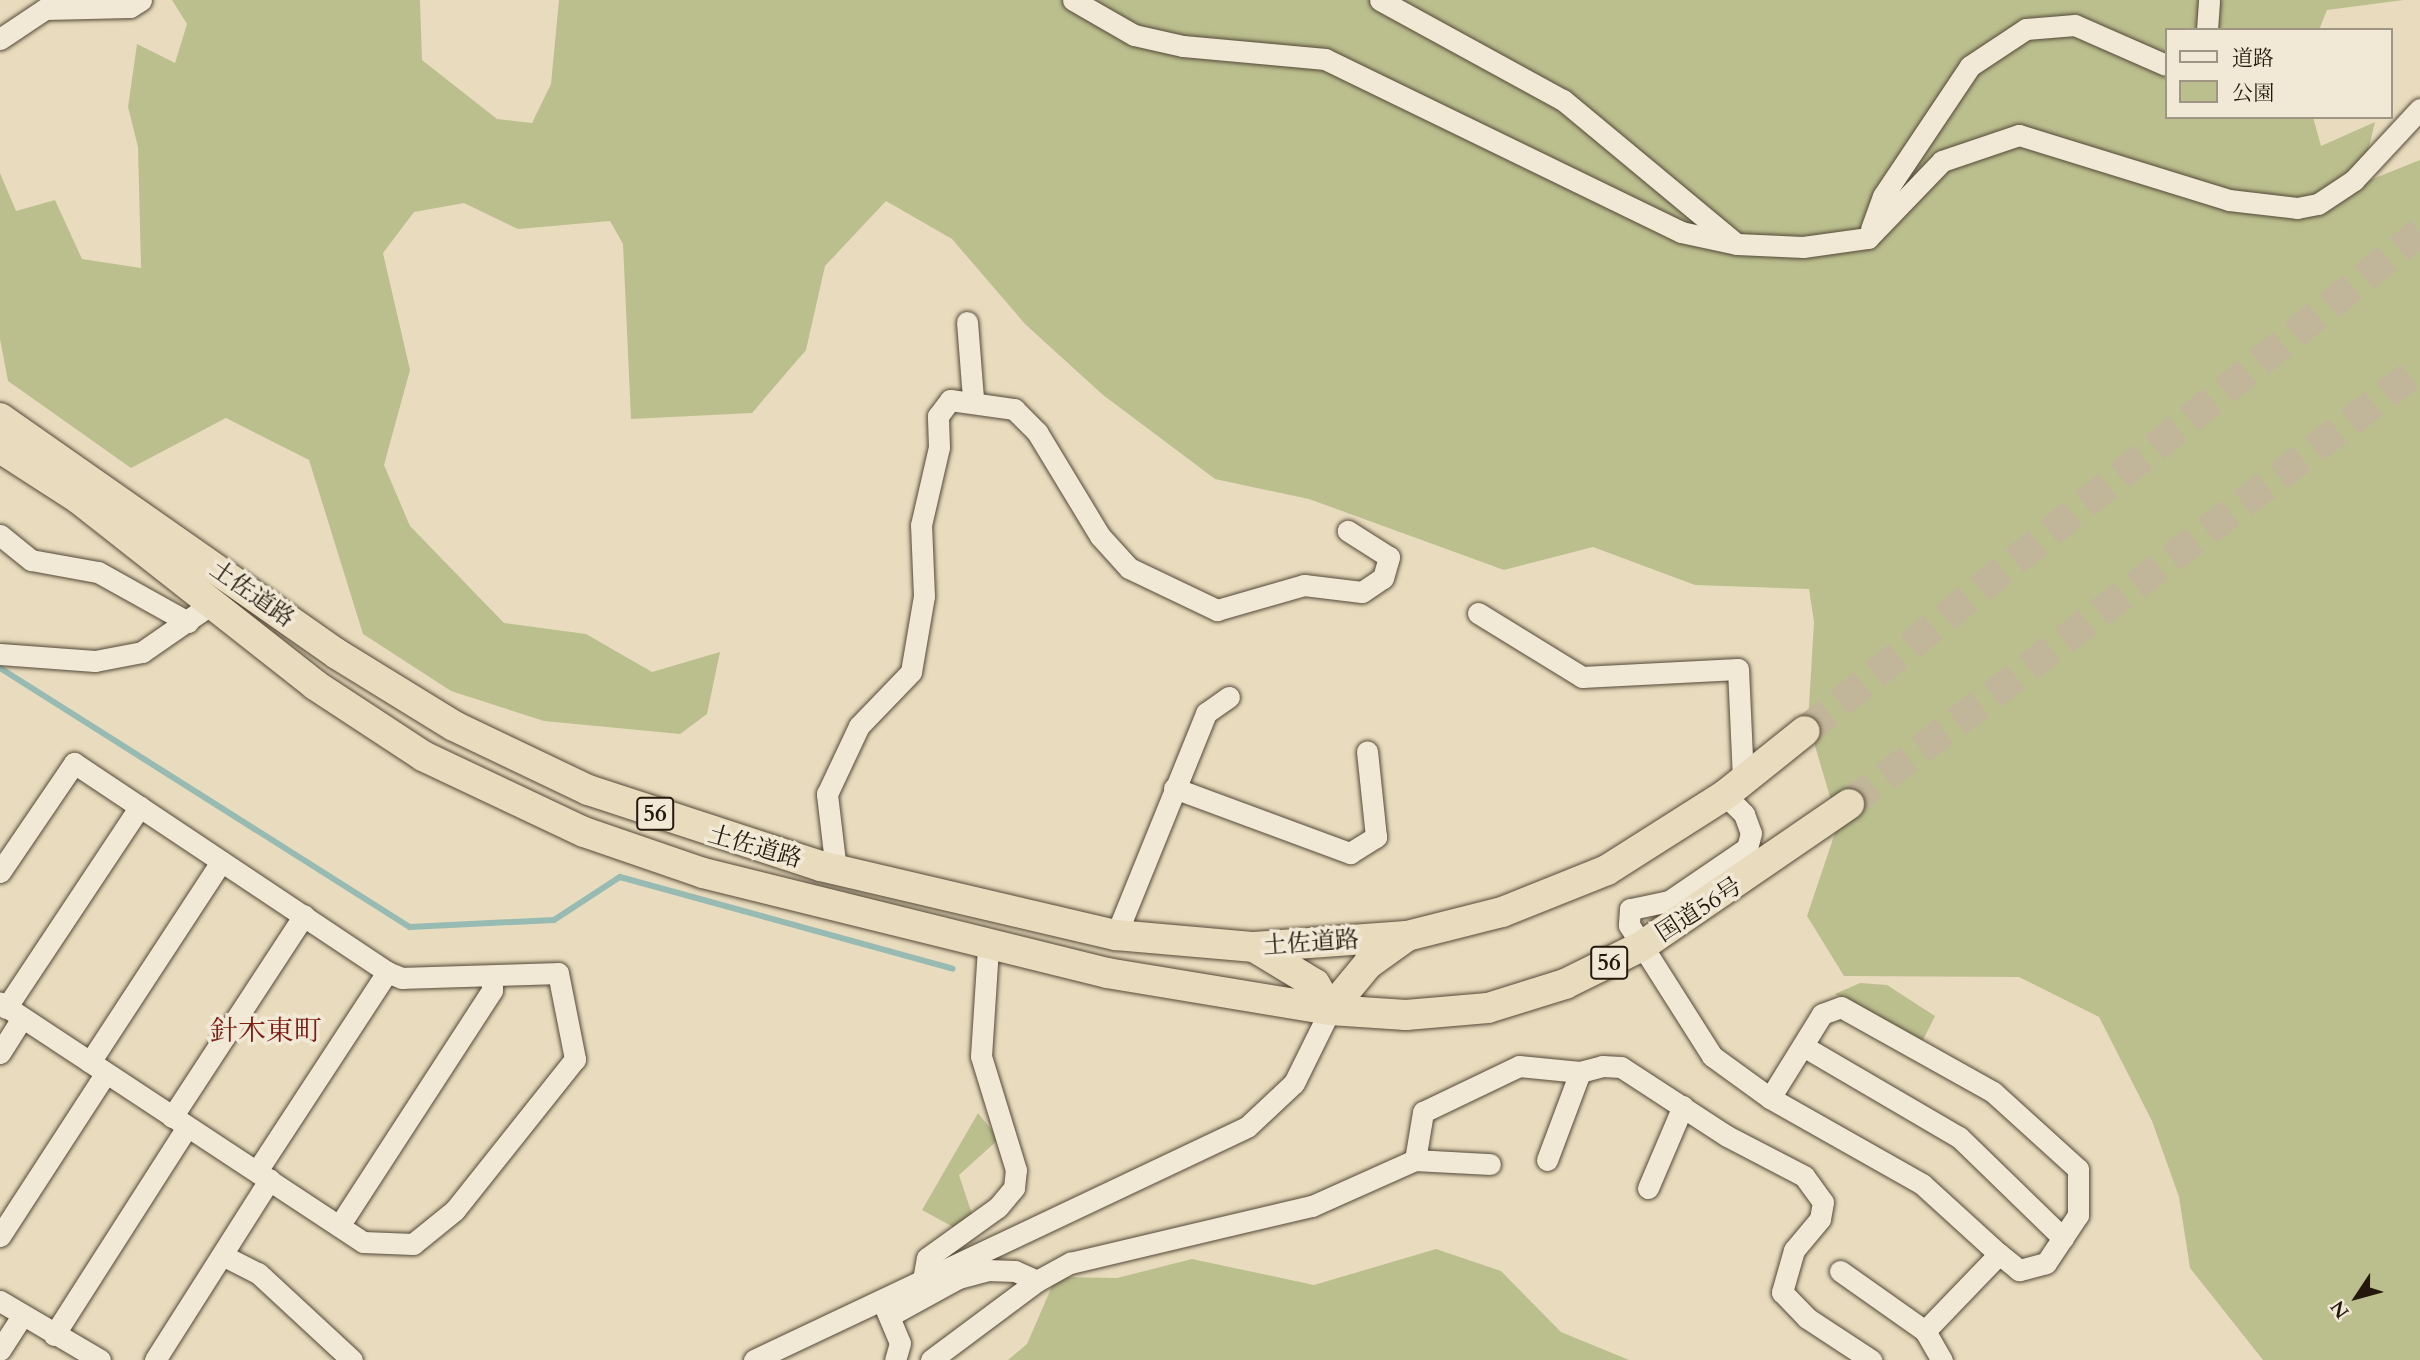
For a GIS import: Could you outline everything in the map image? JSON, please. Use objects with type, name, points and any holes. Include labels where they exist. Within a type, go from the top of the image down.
[{"type":"highway","name":"土佐道路","points":[[0,418],[337,654],[454,726],[588,790],[836,870],[1116,935],[1254,947],[1407,936]]},
{"type":"highway","name":"土佐道路","points":[[0,448],[79,499],[199,614],[423,756],[584,832],[703,873],[988,948],[1330,1010]]},
{"type":"highway","name":"56","points":[[1407,936],[1502,912],[1607,870],[1734,788],[1805,731]]},
{"type":"highway","name":"国道56号","points":[[1330,1010],[1406,1016],[1488,1008],[1565,984],[1642,946],[1775,861],[1849,804]]},
{"type":"highway","points":[[1254,947],[1315,984],[1330,1010],[1367,964],[1407,936]]},
{"type":"street","points":[[0,39],[42,4],[130,7],[141,0]]},
{"type":"street","points":[[1073,0],[1134,35],[1183,46],[1325,58],[1681,232],[1737,244],[1803,247],[1868,238],[1942,160],[2019,135],[2229,200],[2297,208],[2318,204],[2354,180],[2420,110]]},
{"type":"street","points":[[1380,0],[1563,100],[1737,244]]},
{"type":"street","points":[[2207,28],[2209,0]]},
{"type":"street","points":[[1868,238],[1883,197],[1970,66],[2025,29],[2075,25],[2164,64]]},
{"type":"street","points":[[967,322],[973,399]]},
{"type":"street","points":[[836,870],[827,794],[859,726],[911,672],[924,596],[921,525],[939,447],[938,416],[950,400],[973,399],[1014,409],[1037,432],[1100,536],[1129,568],[1217,610],[1304,585],[1362,592],[1383,578],[1389,557],[1348,531]]},
{"type":"street","points":[[0,535],[31,560],[98,572],[199,614]]},
{"type":"street","points":[[1478,613],[1582,677],[1738,669],[1734,788],[1751,833],[1747,848],[1669,901],[1630,909],[1629,925],[1712,1056],[1770,1098],[1922,1184],[2019,1270],[2046,1263],[2078,1215],[2078,1169],[1993,1092],[1841,1007],[1822,1014],[1770,1098]]},
{"type":"street","points":[[0,654],[95,661],[142,652],[199,614]]},
{"type":"street","points":[[1116,935],[1206,713],[1229,697]]},
{"type":"street","points":[[1174,788],[1350,853],[1376,837],[1367,751]]},
{"type":"street","points":[[0,872],[74,763],[387,972],[402,978],[558,973],[575,1059],[455,1210],[413,1244],[363,1242],[10,1010]]},
{"type":"street","points":[[0,1054],[10,1010],[140,806]]},
{"type":"street","points":[[0,1236],[221,862]]},
{"type":"street","points":[[54,1335],[304,915]]},
{"type":"street","points":[[923,1280],[927,1258],[998,1207],[1014,1188],[1016,1170],[981,1056],[988,948]]},
{"type":"street","points":[[155,1360],[224,1256],[263,1175],[387,972]]},
{"type":"street","points":[[339,1226],[492,989],[492,977]]},
{"type":"street","points":[[885,1308],[923,1280],[1247,1127],[1294,1083],[1330,1010]]},
{"type":"street","points":[[1803,1046],[1959,1138],[2063,1238]]},
{"type":"street","points":[[1415,1160],[1423,1112],[1519,1066],[1580,1072],[1621,1067],[1804,1176],[1823,1202],[1820,1219],[1794,1250],[1782,1292],[1807,1318],[1871,1360]]},
{"type":"street","points":[[1547,1160],[1580,1072]]},
{"type":"street","points":[[1648,1188],[1683,1106]]},
{"type":"street","points":[[931,1360],[1037,1281],[1070,1263],[1312,1206],[1415,1160],[1490,1164]]},
{"type":"street","points":[[1925,1332],[1999,1254]]},
{"type":"street","points":[[224,1256],[258,1273],[352,1360]]},
{"type":"street","points":[[754,1360],[958,1278],[987,1270],[1037,1281]]},
{"type":"street","points":[[1840,1271],[1925,1332],[1941,1360]]},
{"type":"street","points":[[0,1301],[100,1360]]},
{"type":"street","points":[[885,1308],[900,1343],[895,1360]]},
{"type":"street","points":[[0,1350],[22,1316]]},
{"type":"green space","points":[[172,0],[420,0],[422,60],[497,119],[532,123],[551,84],[559,0],[2404,0],[2327,10],[2320,28],[2164,28],[2164,119],[2314,119],[2321,146],[2375,122],[2360,184],[2420,160],[2420,1360],[2263,1360],[2190,1268],[2179,1197],[2152,1121],[2099,1017],[2019,977],[1844,976],[1807,916],[1838,824],[1808,722],[1814,622],[1809,589],[1695,585],[1593,547],[1504,570],[1309,499],[1215,479],[1103,395],[1025,324],[952,239],[886,201],[825,266],[806,350],[752,413],[631,419],[623,244],[610,221],[518,229],[464,203],[414,212],[383,253],[410,370],[384,465],[410,526],[504,623],[586,634],[652,672],[720,652],[707,714],[680,734],[544,721],[451,691],[363,634],[309,460],[226,418],[131,468],[8,381],[0,339],[0,173],[16,211],[55,200],[82,259],[141,268],[138,147],[128,107],[137,44],[175,63],[187,24]]},
{"type":"green space","points":[[1860,983],[1887,985],[1935,1016],[1922,1042],[1835,994]]},
{"type":"green space","points":[[978,1113],[999,1139],[959,1175],[973,1217],[955,1228],[922,1210]]},
{"type":"green space","points":[[1436,1249],[1501,1271],[1561,1332],[1629,1360],[1008,1360],[1027,1344],[1056,1277],[1117,1278],[1192,1259],[1314,1285]]},
{"type":"waterway","points":[[0,668],[410,927],[554,920],[620,877],[953,969]]},
{"type":"tunnel","points":[[1805,731],[2420,232]]},
{"type":"tunnel","points":[[1849,804],[2420,368]]},
{"type":"district","name":"針木東町","points":[[266,1031]]}]
